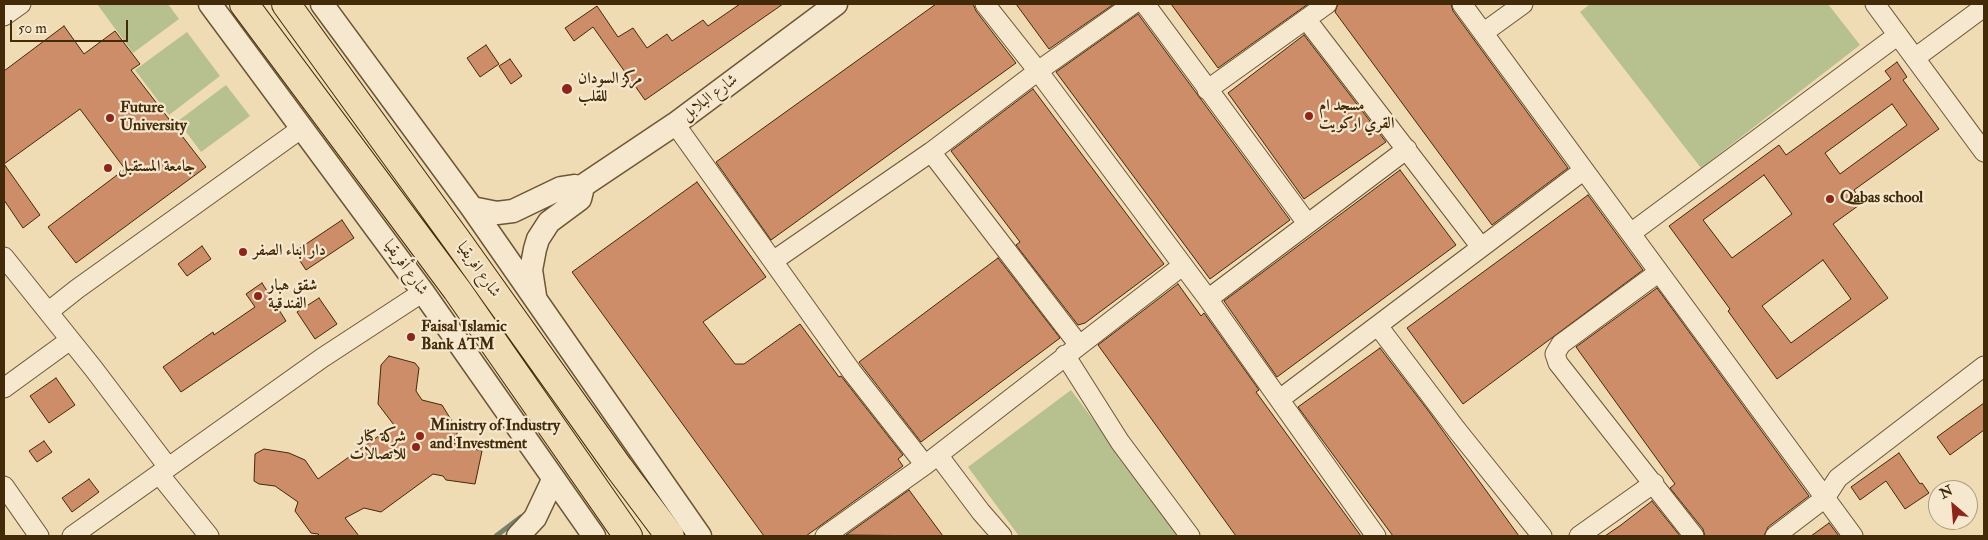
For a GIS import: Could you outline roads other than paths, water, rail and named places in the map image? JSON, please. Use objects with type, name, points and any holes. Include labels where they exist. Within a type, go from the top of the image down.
[{"type":"highway","name":"شارع افريقيا","points":[[244,4],[457,290],[628,536]]},
{"type":"highway","name":"شارع افريقيا","points":[[286,4],[619,468],[670,536]]},
{"type":"street","points":[[4,16],[22,4]]},
{"type":"street","name":"شارع أفريقيا","points":[[210,4],[423,292],[594,536]]},
{"type":"street","points":[[322,4],[472,208],[700,536]]},
{"type":"street","name":"شارع البلابل","points":[[472,208],[497,213],[513,211],[561,188],[581,187],[675,124],[836,4]]},
{"type":"street","points":[[985,4],[1038,71],[1208,299],[1376,536]]},
{"type":"street","points":[[773,261],[931,152],[1038,71],[1133,4]]},
{"type":"street","points":[[1144,4],[1307,224]]},
{"type":"street","points":[[1207,90],[1327,4]]},
{"type":"street","points":[[1462,4],[1853,536]]},
{"type":"street","points":[[1483,33],[1523,4]]},
{"type":"street","points":[[1875,4],[1984,152]]},
{"type":"street","points":[[1915,58],[1984,8]]},
{"type":"street","points":[[1306,20],[1481,247]]},
{"type":"street","points":[[1632,233],[1898,35]]},
{"type":"street","points":[[675,124],[852,372],[1002,536]]},
{"type":"street","points":[[48,312],[77,289],[302,128]]},
{"type":"street","points":[[1208,299],[1407,149]]},
{"type":"street","points":[[931,152],[1072,350],[1120,442],[1190,536]]},
{"type":"street","points":[[1280,399],[1584,170]]},
{"type":"street","name":"شارع البلابل","points":[[537,302],[532,281],[534,249],[549,222],[580,199],[581,187]]},
{"type":"street","points":[[4,257],[70,340],[209,536]]},
{"type":"street","points":[[825,536],[931,460],[1182,266]]},
{"type":"street","points":[[1659,272],[1561,344],[1555,354],[1558,363],[1694,536]]},
{"type":"street","points":[[72,536],[322,358],[423,292]]},
{"type":"street","points":[[1378,326],[1456,430],[1542,536]]},
{"type":"street","points":[[4,388],[70,340]]},
{"type":"street","points":[[1775,536],[1825,498],[1838,478],[1984,366]]},
{"type":"street","points":[[518,536],[535,518],[553,480]]},
{"type":"street","points":[[1579,536],[1654,483]]},
{"type":"street","points":[[4,486],[39,536]]},
{"type":"waterway","points":[[496,536],[521,517]]},
{"type":"place","name":"مركز السودان للقلب","points":[[567,89]]},
{"type":"place","name":"مسجد ام القري اركويت","points":[[1309,116]]},
{"type":"place","name":"Future University","points":[[110,118]]},
{"type":"place","name":"جامعة المستقبل","points":[[108,168]]},
{"type":"place","name":"Qabas school","points":[[1830,199]]},
{"type":"place","name":"دار ابناء الصفر","points":[[243,252]]},
{"type":"place","name":"شقق هبار الفندقية","points":[[258,296]]},
{"type":"place","name":"Faisal Islamic Bank ATM","points":[[411,337]]},
{"type":"place","name":"Ministry of Industry and Investment","points":[[420,436]]},
{"type":"place","name":"شركة كنار للاتصالات","points":[[416,447]]}]
